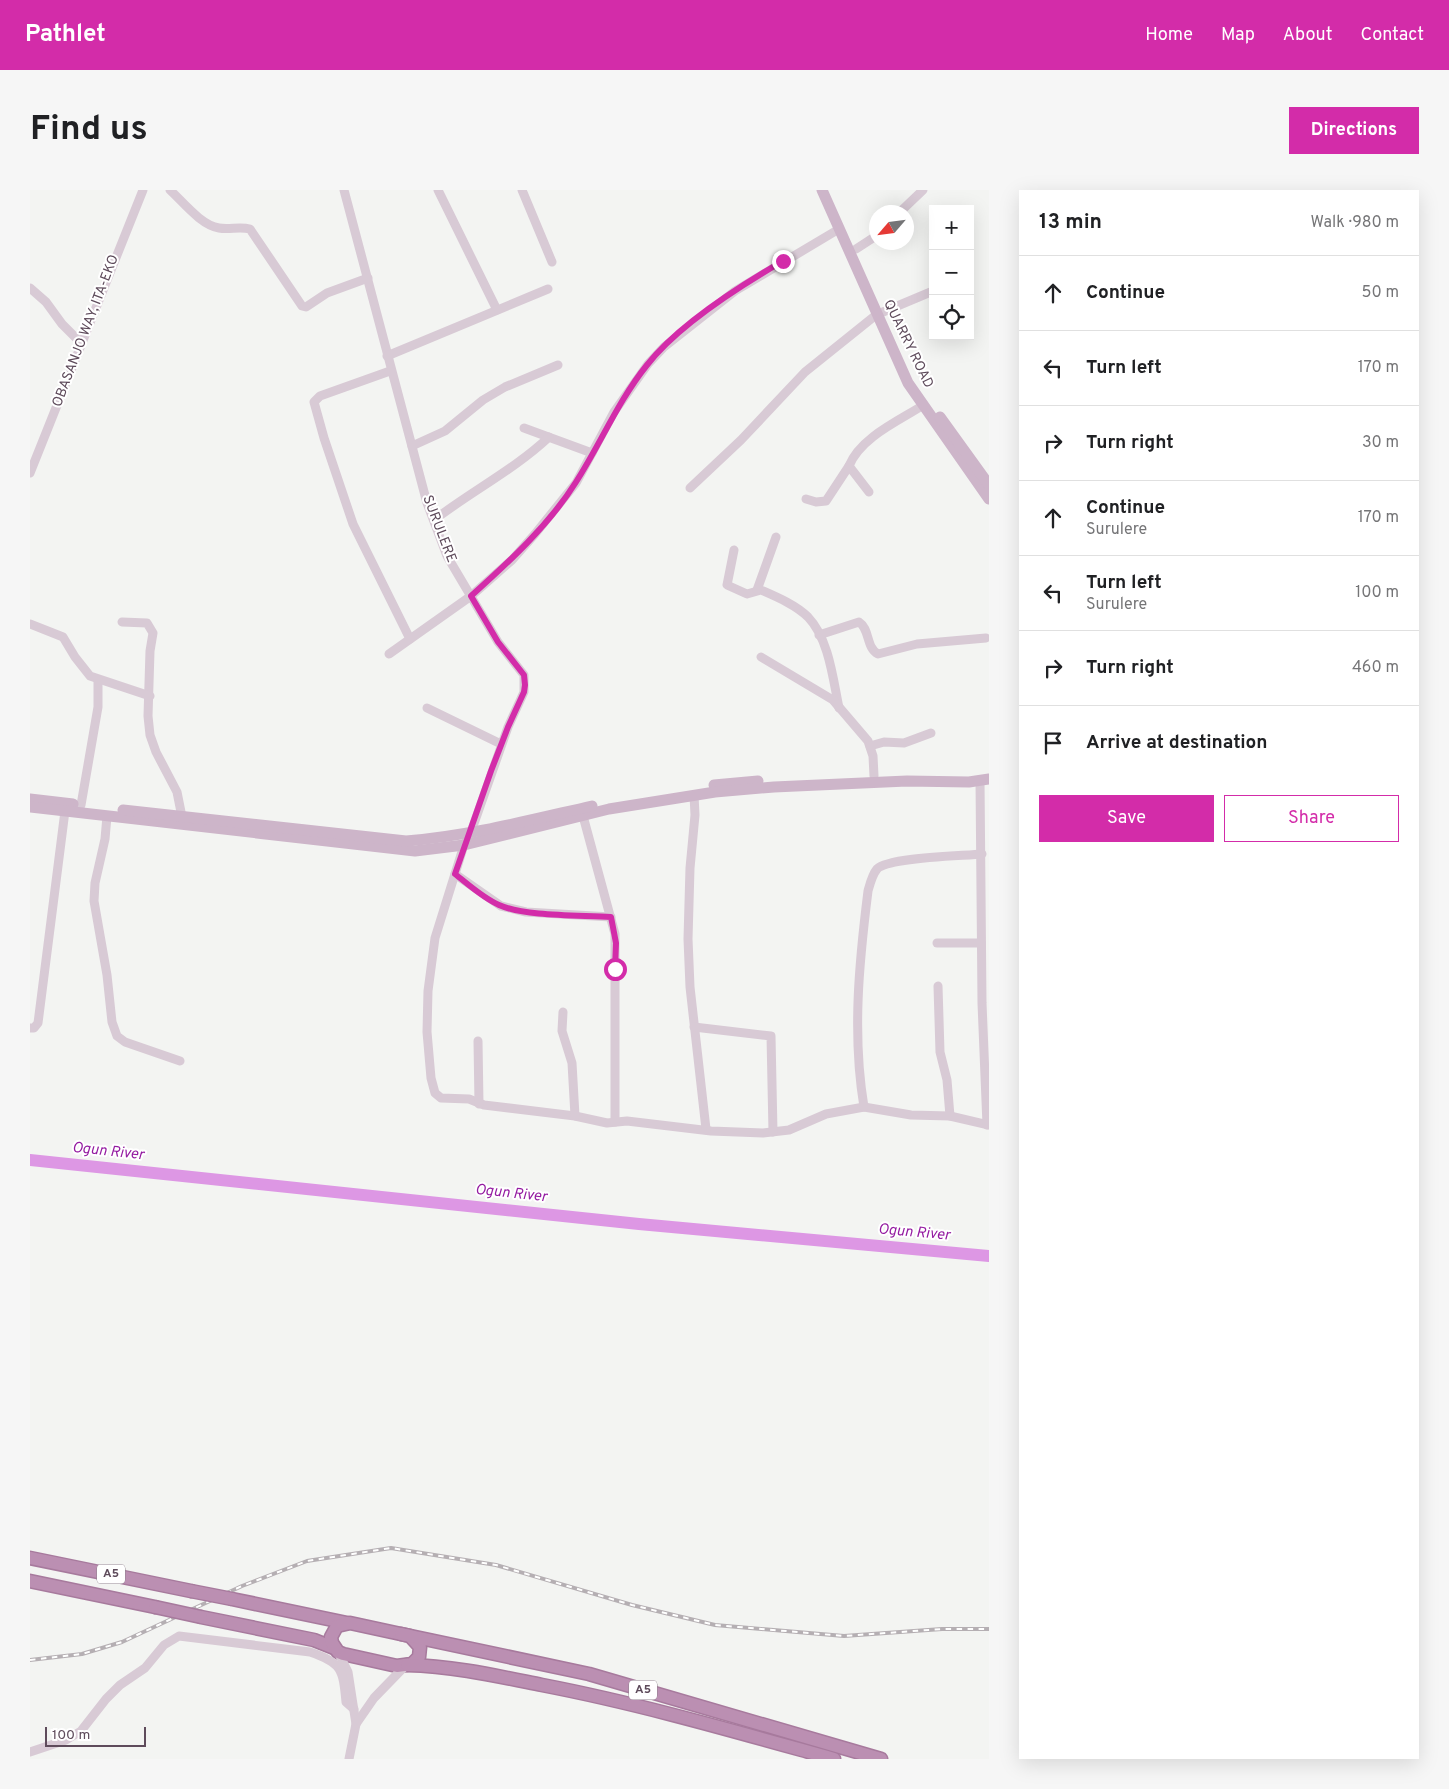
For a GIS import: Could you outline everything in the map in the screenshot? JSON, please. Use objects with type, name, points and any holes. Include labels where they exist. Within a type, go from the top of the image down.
[{"type":"highway","name":"A5","points":[[30,1558],[589,1674],[844,1754],[882,1759]]},
{"type":"highway","name":"A5","points":[[30,1581],[314,1640],[336,1650],[406,1666],[452,1667],[603,1697],[699,1720],[820,1757],[834,1759]]},
{"type":"highway","points":[[336,1650],[331,1637],[333,1631],[336,1626],[350,1623]]},
{"type":"highway","name":"A5","points":[[401,1634],[410,1636],[420,1647],[419,1656],[406,1666]]},
{"type":"main road","name":"QUARRY ROAD","points":[[822,190],[879,313],[917,384],[989,484]]},
{"type":"main road","name":"QUARRY ROAD","points":[[830,190],[856,249],[879,313],[908,383],[922,406],[989,499]]},
{"type":"main road","points":[[30,799],[406,841],[436,839],[609,802],[717,784],[874,776],[986,777]]},
{"type":"main road","points":[[30,807],[415,850],[464,845],[583,816],[694,795],[774,787],[986,777]]},
{"type":"street","name":"OBASANJO WAY, ITA-EKO","points":[[30,473],[142,190]]},
{"type":"street","points":[[170,190],[208,225],[221,228],[240,226],[250,229],[302,306],[309,305],[326,293],[368,278]]},
{"type":"street","name":"SURULERE","points":[[344,190],[368,278],[390,371],[434,520],[447,556],[498,642],[524,675],[524,692],[501,744],[471,832],[464,845],[435,938],[431,963],[427,1032],[431,1078],[435,1092],[441,1098],[468,1099],[479,1104]]},
{"type":"street","points":[[438,190],[497,310]]},
{"type":"street","points":[[522,190],[552,262]]},
{"type":"street","points":[[907,205],[923,190]]},
{"type":"street","points":[[389,654],[471,596],[512,560],[576,483],[614,412],[648,364],[664,347],[735,290],[839,229]]},
{"type":"street","points":[[856,249],[869,241]]},
{"type":"street","points":[[30,288],[46,302],[62,324],[81,343]]},
{"type":"street","points":[[387,356],[548,289]]},
{"type":"street","points":[[690,488],[741,440],[805,372],[879,313],[929,293]]},
{"type":"street","points":[[412,446],[446,431],[483,400],[505,387],[558,365]]},
{"type":"street","points":[[390,371],[320,396],[314,402],[353,524],[410,639]]},
{"type":"street","points":[[806,499],[816,502],[826,501],[861,449],[875,437],[922,406]]},
{"type":"street","points":[[524,428],[592,453]]},
{"type":"street","points":[[434,520],[480,487],[520,462],[549,437]]},
{"type":"street","points":[[30,456],[39,453]]},
{"type":"street","points":[[849,466],[869,492]]},
{"type":"street","points":[[757,590],[776,537]]},
{"type":"street","points":[[734,550],[727,585],[746,594],[762,590],[798,610],[808,618],[818,635],[830,669],[839,708]]},
{"type":"street","points":[[122,622],[147,623],[153,633],[150,651],[150,736],[156,752],[177,792],[182,817]]},
{"type":"street","points":[[818,635],[859,622],[864,627],[871,648],[878,654],[917,644],[986,638]]},
{"type":"street","points":[[30,624],[63,637],[84,670],[98,680],[150,696]]},
{"type":"street","points":[[761,657],[826,694],[870,746],[874,776]]},
{"type":"street","points":[[81,805],[98,707],[98,680]]},
{"type":"street","points":[[427,708],[501,744]]},
{"type":"street","points":[[870,746],[884,742],[904,743],[931,732]]},
{"type":"street","points":[[478,1041],[479,1104],[574,1116],[607,1123],[627,1121],[711,1131],[773,1132],[789,1130],[826,1114],[864,1107],[912,1115],[950,1116],[988,1125],[981,943],[982,854],[986,777]]},
{"type":"street","points":[[694,795],[695,815],[690,868],[688,939],[694,1027],[706,1129]]},
{"type":"street","points":[[30,1028],[34,1028],[38,1023],[65,811]]},
{"type":"street","points":[[107,816],[105,839],[95,883],[94,901],[107,975],[112,1022],[117,1036],[126,1042],[180,1061]]},
{"type":"street","points":[[583,816],[611,917],[616,943],[613,1005],[615,1122]]},
{"type":"street","points":[[864,1107],[859,1075],[857,998],[868,891],[872,878],[878,869],[884,865],[921,859],[982,854]]},
{"type":"street","points":[[455,874],[488,899],[501,906],[526,912],[611,917]]},
{"type":"street","points":[[937,943],[981,943]]},
{"type":"street","points":[[938,986],[940,1052],[947,1080],[950,1116]]},
{"type":"street","points":[[564,1012],[562,1031],[572,1063],[574,1116]]},
{"type":"street","points":[[694,1027],[772,1036],[773,1132]]},
{"type":"street","points":[[30,1752],[66,1740],[81,1731],[115,1690],[145,1668],[164,1645],[179,1636],[310,1652],[330,1659],[340,1669],[344,1680],[346,1702],[354,1709]]},
{"type":"street","points":[[336,1650],[348,1672],[356,1724],[350,1759]]},
{"type":"street","points":[[356,1724],[374,1698],[406,1666]]},
{"type":"waterway","name":"Ogun River","points":[[30,1160],[639,1224],[989,1256]]},
{"type":"railway","points":[[30,1660],[82,1654],[122,1642],[242,1586],[307,1561],[391,1548],[496,1565],[632,1605],[715,1625],[844,1636],[942,1629],[989,1629]]},
{"type":"route","points":[[615,969],[616,943],[611,917],[526,912],[501,906],[488,899],[455,874],[491,771],[524,692],[525,685],[524,675],[520,668],[498,642],[471,596],[512,560],[576,483],[614,412],[648,364],[664,347],[710,308],[735,290],[783,261]]}]
